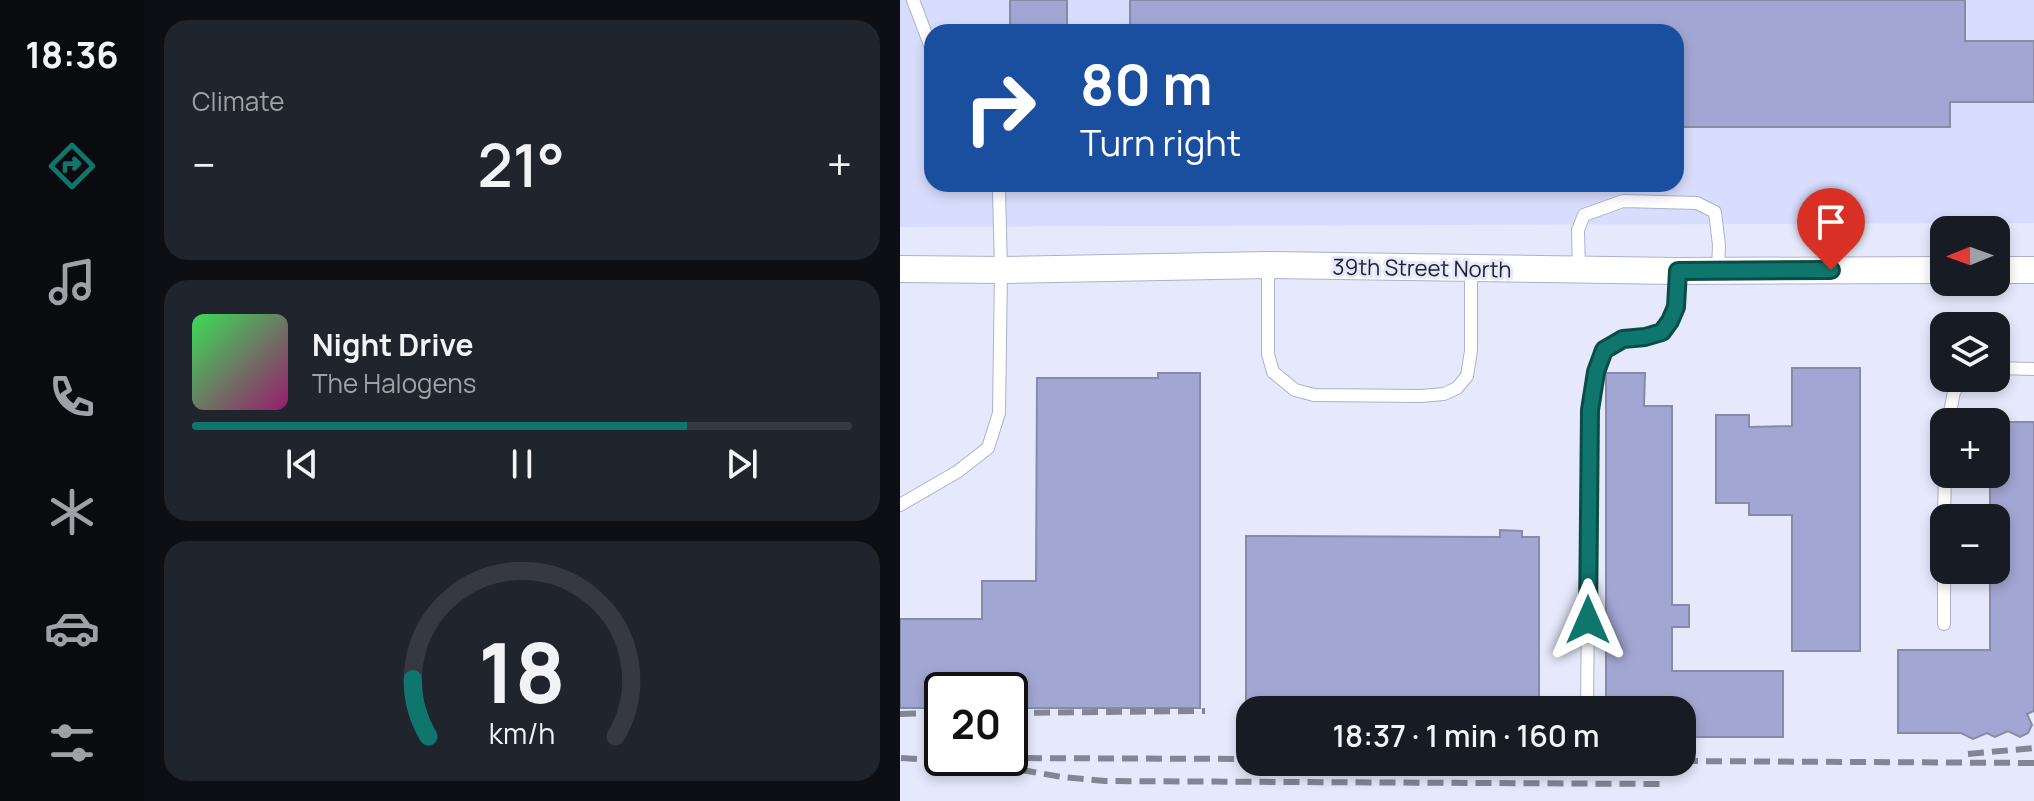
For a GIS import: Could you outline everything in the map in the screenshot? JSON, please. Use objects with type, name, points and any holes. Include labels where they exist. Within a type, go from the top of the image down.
[{"type":"street","name":"39th Street North","points":[[900,269],[1268,265],[1678,271],[1930,270]]},
{"type":"street","points":[[2010,270],[2034,270]]},
{"type":"lane","points":[[913,0],[924,29]]},
{"type":"lane","points":[[900,505],[957,472],[988,448],[999,413],[999,192]]},
{"type":"lane","points":[[1579,270],[1578,230],[1584,215],[1623,201],[1697,203],[1715,212],[1718,271]]},
{"type":"lane","points":[[1268,265],[1268,354],[1273,372],[1295,390],[1314,395],[1421,396],[1444,394],[1457,388],[1467,376],[1471,351],[1471,269]]},
{"type":"lane","points":[[1587,696],[1590,410],[1596,372],[1604,350],[1623,339],[1662,332],[1676,307],[1678,271]]},
{"type":"lane","points":[[2010,368],[2034,369]]},
{"type":"lane","points":[[1944,584],[1944,624]]},
{"type":"shaded area","points":[[900,0],[2034,0],[2034,223],[2010,223],[2010,216],[1930,216],[1930,223],[900,227]]},
{"type":"building","points":[[1010,0],[1067,0],[1067,24],[1010,24]]},
{"type":"building","points":[[1130,0],[1965,0],[1965,41],[2034,41],[2034,102],[1950,102],[1950,127],[1684,127],[1684,24],[1130,24]]},
{"type":"building","points":[[1792,368],[1860,368],[1860,651],[1792,651],[1792,515],[1749,515],[1749,503],[1716,503],[1716,415],[1749,415],[1749,427],[1792,426]]},
{"type":"building","points":[[1158,373],[1200,373],[1200,708],[1028,708],[1028,672],[924,672],[924,708],[900,708],[900,619],[982,619],[982,581],[1036,581],[1037,378],[1158,378]]},
{"type":"building","points":[[1606,373],[1645,373],[1644,406],[1672,406],[1672,605],[1689,605],[1689,627],[1672,627],[1672,671],[1783,671],[1783,737],[1696,737],[1696,696],[1606,696]]},
{"type":"building","points":[[2010,422],[2034,422],[2034,711],[2027,714],[2032,725],[2028,733],[2020,737],[2008,731],[1995,737],[1987,733],[1973,739],[1961,733],[1898,733],[1898,650],[1990,650],[1990,584],[2010,584],[2010,504],[1990,504],[1990,488],[2010,488]]},
{"type":"building","points":[[1500,530],[1522,531],[1522,537],[1539,537],[1539,696],[1246,696],[1246,536],[1500,537]]},
{"type":"railway","points":[[1028,713],[1205,711]]},
{"type":"railway","points":[[900,714],[924,713]]},
{"type":"railway","points":[[1968,754],[2034,748]]},
{"type":"railway","points":[[901,758],[987,764],[1105,781],[1665,784]]},
{"type":"railway","points":[[1028,758],[1236,759]]},
{"type":"railway","points":[[1696,761],[2034,763]]},
{"type":"route","points":[[1588,620],[1590,410],[1596,372],[1604,350],[1623,339],[1662,332],[1676,307],[1678,271],[1831,270]]}]
